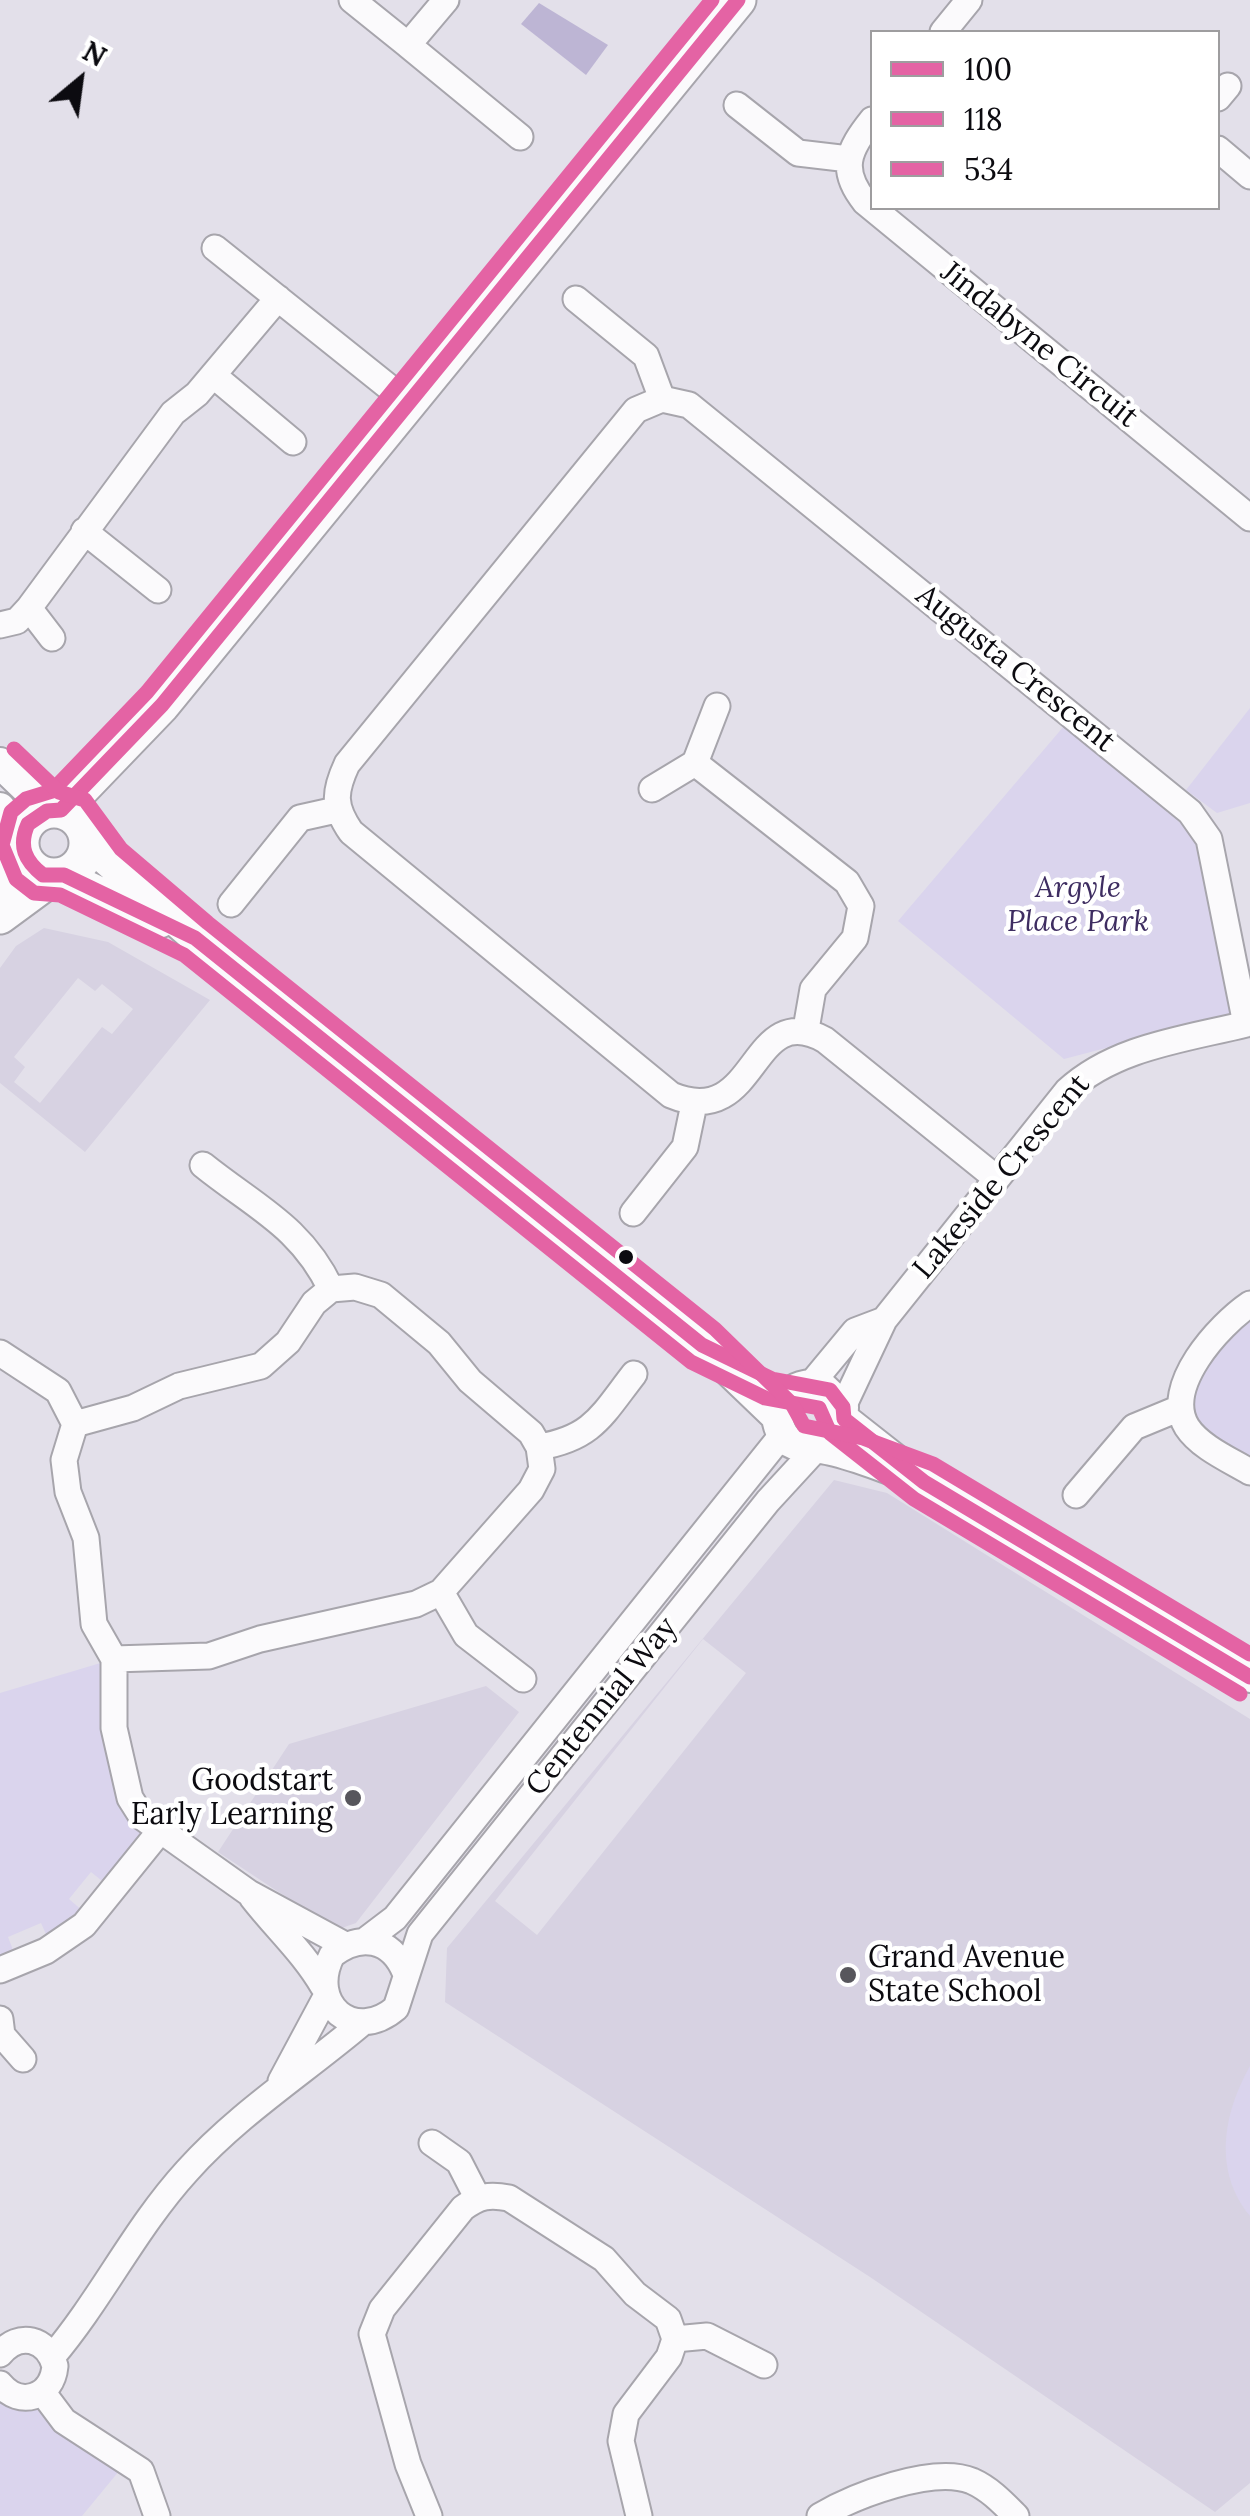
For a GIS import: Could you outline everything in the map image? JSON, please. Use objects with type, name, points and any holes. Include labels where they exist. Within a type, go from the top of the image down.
[{"type":"main road","points":[[71,824],[162,705],[738,0]]},
{"type":"main road","points":[[0,886],[21,847],[29,820],[71,824]]},
{"type":"main road","points":[[0,916],[81,864],[71,824]]},
{"type":"main road","points":[[21,847],[34,870],[59,876]]},
{"type":"street","points":[[352,0],[520,136]]},
{"type":"street","points":[[408,46],[446,0]]},
{"type":"street","points":[[944,30],[968,0]]},
{"type":"street","points":[[737,105],[798,153],[849,160],[870,123]]},
{"type":"street","points":[[1220,152],[1250,176]]},
{"type":"street","name":"Jindabyne Circuit","points":[[849,160],[850,184],[870,206]]},
{"type":"street","name":"Jindabyne Circuit","points":[[875,210],[1250,518]]},
{"type":"street","points":[[215,248],[410,404]]},
{"type":"street","points":[[0,625],[17,621],[29,608],[173,412],[213,375],[278,298]]},
{"type":"street","points":[[576,299],[646,356],[662,399],[636,410],[348,764],[336,787],[336,810],[351,832],[671,1095],[694,1104],[720,1099],[737,1085],[771,1043],[789,1030],[806,1029],[826,1040],[996,1178]]},
{"type":"street","points":[[213,375],[294,442]]},
{"type":"street","name":"Augusta Crescent","points":[[662,399],[690,405],[1190,812],[1209,838],[1248,1024]]},
{"type":"street","points":[[84,531],[158,590]]},
{"type":"street","points":[[29,608],[52,638]]},
{"type":"street","points":[[652,789],[695,763],[717,706]]},
{"type":"street","points":[[0,763],[195,938],[702,1345],[780,1426],[790,1444],[924,1482]]},
{"type":"street","points":[[695,763],[847,882],[861,906],[855,938],[813,989],[806,1029]]},
{"type":"street","points":[[0,808],[21,847]]},
{"type":"street","points":[[231,904],[300,818],[336,810]]},
{"type":"street","points":[[59,876],[195,938]]},
{"type":"street","name":"Lakeside Crescent","points":[[844,1413],[884,1320],[996,1178],[1091,1069],[1119,1057],[1248,1024]]},
{"type":"street","points":[[633,1213],[685,1147],[694,1104]]},
{"type":"street","points":[[203,1164],[257,1208],[290,1227],[316,1257],[331,1289]]},
{"type":"street","points":[[75,1424],[133,1408],[179,1386],[261,1366],[331,1289],[356,1287],[381,1294],[438,1344],[470,1381],[532,1433],[539,1447],[542,1470],[532,1490],[441,1592],[416,1604],[260,1639],[208,1656],[114,1659]]},
{"type":"street","points":[[1250,1304],[1233,1316],[1186,1377],[1180,1408],[1187,1428],[1208,1447],[1250,1472]]},
{"type":"street","name":"Lakeside Crescent","points":[[805,1385],[855,1330],[884,1320]]},
{"type":"street","points":[[702,1345],[772,1379],[830,1390],[844,1413],[924,1482],[1250,1677]]},
{"type":"street","points":[[0,1353],[58,1391],[75,1424],[64,1460],[68,1492],[86,1538],[94,1624],[114,1659],[114,1728],[130,1798],[142,1817],[250,1892],[356,1943],[391,1950],[405,1972]]},
{"type":"street","points":[[539,1447],[570,1442],[591,1430],[634,1374]]},
{"type":"street","points":[[780,1426],[784,1398],[805,1385]]},
{"type":"street","points":[[1076,1495],[1134,1427],[1180,1408]]},
{"type":"street","points":[[819,1450],[835,1441],[844,1413]]},
{"type":"street","name":"Centennial Way","points":[[272,2094],[306,2042],[325,1992],[325,1970],[356,1943],[395,1918],[780,1426]]},
{"type":"street","name":"Centennial Way","points":[[42,2393],[54,2376],[52,2357],[94,2307],[144,2222],[186,2172],[272,2094],[362,2023],[375,2022],[396,2008],[403,1998],[405,1972],[430,1922],[768,1501],[819,1450]]},
{"type":"street","points":[[441,1592],[466,1636],[523,1679]]},
{"type":"street","points":[[0,1970],[46,1951],[84,1925],[160,1831]]},
{"type":"street","points":[[250,1892],[279,1932],[306,1958],[340,2015],[362,2023]]},
{"type":"street","points":[[0,2019],[2,2035],[23,2058]]},
{"type":"street","points":[[432,2142],[458,2162],[477,2197]]},
{"type":"street","points":[[429,2516],[408,2464],[372,2334],[382,2309],[462,2208],[477,2197],[509,2198],[604,2259],[635,2294],[668,2319],[674,2339],[670,2357],[626,2414],[621,2441],[638,2516]]},
{"type":"street","points":[[674,2339],[707,2336],[764,2366]]},
{"type":"street","points":[[0,2354],[9,2344],[29,2340],[52,2357]]},
{"type":"street","points":[[0,2384],[16,2397],[42,2393],[64,2420],[141,2470],[157,2516]]},
{"type":"street","points":[[820,2516],[852,2496],[943,2476],[970,2480],[992,2493],[1016,2516]]},
{"type":"shaded area","points":[[539,3],[608,45],[586,75],[521,24]]},
{"type":"shaded area","points":[[44,928],[108,942],[210,1000],[85,1152],[0,1083],[0,968],[16,946]],"holes":[[[78,978],[95,991],[102,984],[133,1009],[112,1034],[102,1027],[40,1103],[14,1082],[25,1067],[14,1057]]]},
{"type":"shaded area","name":"Grand Avenue State School","points":[[834,1480],[887,1493],[1250,1719],[1250,2483],[1215,2512],[870,2277],[445,2002],[447,1948]],"holes":[[[703,1639],[746,1673],[537,1935],[495,1901]]]},
{"type":"shaded area","name":"Goodstart Early Learning","points":[[486,1686],[519,1712],[356,1923],[336,1930],[218,1852],[289,1744]]},
{"type":"green space","points":[[1250,708],[1250,803],[1217,813],[1186,790]]},
{"type":"green space","name":"Argyle Place Park","points":[[1064,726],[1193,833],[1232,1015],[1064,1059],[898,921]]},
{"type":"green space","points":[[1250,1304],[1250,1472],[1187,1428],[1186,1377]]},
{"type":"green space","points":[[114,1659],[130,1798],[160,1831],[84,1925],[0,1970],[0,1693]],"holes":[[[91,1872],[107,1885],[84,1912],[69,1899]],[[41,1923],[49,1941],[15,1955],[8,1937]]]},
{"type":"green space","points":[[1250,2066],[1250,2216],[1231,2180],[1226,2142],[1233,2103]]},
{"type":"green space","points":[[0,2378],[129,2459],[82,2516],[0,2516]]},
{"type":"transit line","name":"118","points":[[712,0],[147,692],[52,791],[26,799],[11,812],[2,845],[16,879],[34,893],[60,895],[184,955],[691,1362],[765,1398],[819,1408],[830,1433],[914,1499],[1240,1694]]},
{"type":"transit line","name":"100","points":[[738,0],[162,705],[61,810],[47,811],[28,824],[25,852],[43,875],[64,875],[195,938],[702,1345],[772,1379],[830,1390],[843,1407],[844,1419],[924,1482],[1250,1677]]},
{"type":"transit line","name":"534","points":[[14,749],[59,792],[85,800],[121,849],[208,923],[715,1329],[792,1404],[804,1426],[863,1438],[933,1464],[1250,1654]]},
{"type":"place","name":"Goodstart Early Learning","points":[[353,1798]]},
{"type":"place","name":"Grand Avenue State School","points":[[848,1975]]}]
